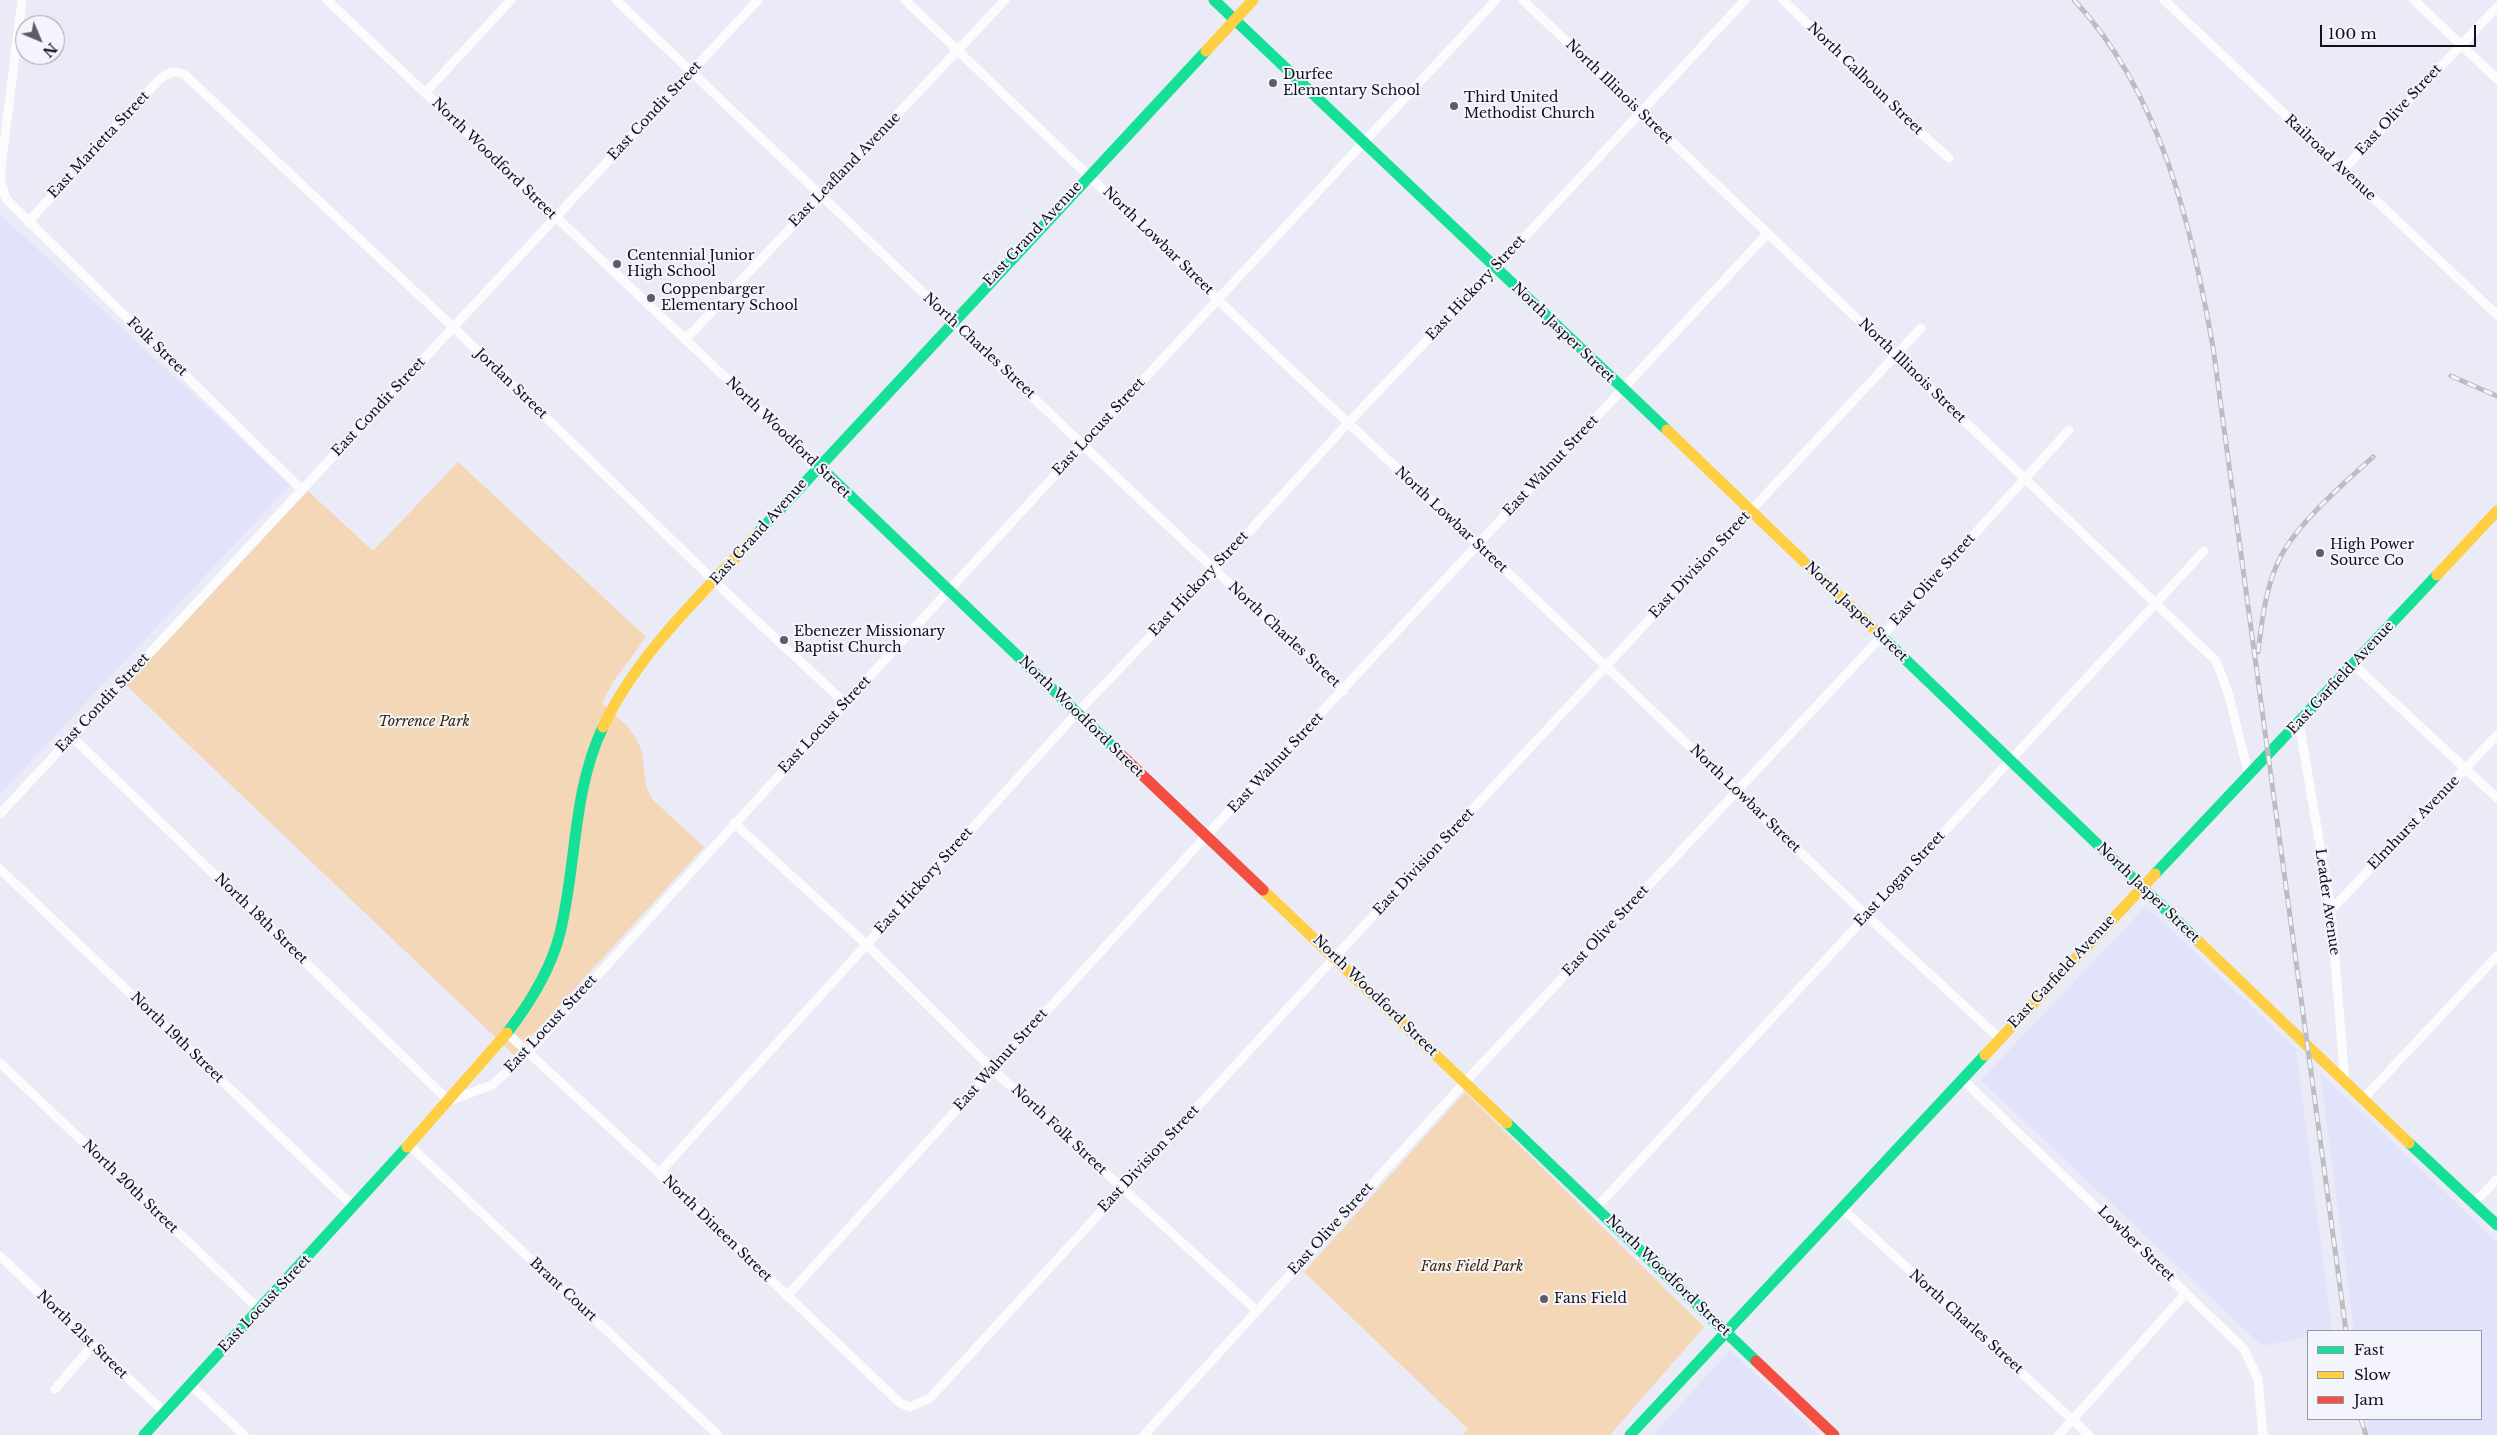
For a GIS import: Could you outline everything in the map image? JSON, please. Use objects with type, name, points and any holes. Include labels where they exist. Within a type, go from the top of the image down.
[{"type":"street","name":"Folk Street","points":[[22,0],[1,168],[3,191],[12,206],[301,489]]},
{"type":"street","name":"North Woodford Street","points":[[327,0],[556,219],[819,466],[948,592],[1597,1207],[1834,1435]]},
{"type":"street","points":[[425,93],[511,0]]},
{"type":"street","name":"North Charles Street","points":[[616,0],[1214,570],[1344,691]]},
{"type":"street","name":"East Condit Street","points":[[0,814],[758,0]]},
{"type":"street","name":"North Lowbar Street","points":[[905,0],[1348,423],[1478,544],[1736,792],[2000,1038]]},
{"type":"street","name":"East Leafland Avenue","points":[[685,340],[1005,0]]},
{"type":"street","name":"North Jasper Street","points":[[1214,0],[1750,510],[2345,1083],[2497,1225]]},
{"type":"street","name":"East Grand Avenue","points":[[450,1101],[508,1034],[525,1010],[547,970],[563,923],[577,815],[592,751],[612,705],[644,659],[952,321],[1253,0]]},
{"type":"street","name":"East Locust Street","points":[[144,1435],[450,1101],[492,1085],[527,1054],[734,823],[1217,298],[1496,0]]},
{"type":"street","name":"North Illinois Street","points":[[1524,0],[2215,660],[2226,683],[2239,743],[2249,773]]},
{"type":"street","name":"East Hickory Street","points":[[659,1173],[1077,713],[1214,570],[1348,423],[1495,269],[1745,0]]},
{"type":"street","name":"North Calhoun Street","points":[[1783,0],[1907,121],[1949,158]]},
{"type":"street","name":"Railroad Avenue","points":[[2164,0],[2497,315]]},
{"type":"street","points":[[2414,0],[2497,79]]},
{"type":"street","name":"East Olive Street","points":[[2343,170],[2497,7]]},
{"type":"street","name":"East Marietta Street","points":[[28,222],[158,81],[173,71]]},
{"type":"street","name":"Jordan Street","points":[[173,71],[191,79],[453,327],[714,581],[845,703]]},
{"type":"street","name":"East Walnut Street","points":[[787,1296],[1206,836],[1344,691],[1478,544],[1768,233]]},
{"type":"street","name":"East Division Street","points":[[930,1398],[1334,958],[1921,328]]},
{"type":"street","name":"East Olive Street","points":[[1144,1435],[1465,1082],[1881,636],[2069,430]]},
{"type":"street","name":"East Garfield Avenue","points":[[1630,1435],[2000,1038],[2497,512]]},
{"type":"street","name":"East Logan Street","points":[[1597,1207],[2204,551]]},
{"type":"street","points":[[2354,665],[2497,798]]},
{"type":"street","name":"Leader Avenue","points":[[2299,722],[2331,910],[2345,1083]]},
{"type":"street","name":"Elmhurst Avenue","points":[[2331,910],[2497,735]]},
{"type":"street","name":"North 18th Street","points":[[72,737],[450,1101]]},
{"type":"street","name":"North Folk Street","points":[[734,823],[866,944],[992,1069],[1256,1310]]},
{"type":"street","name":"North 19th Street","points":[[0,869],[354,1207]]},
{"type":"street","points":[[2363,1100],[2497,956]]},
{"type":"street","name":"North Dineen Street","points":[[508,1034],[527,1054],[659,1173],[900,1403],[910,1407],[930,1398]]},
{"type":"street","name":"North 20th Street","points":[[0,1063],[260,1310]]},
{"type":"street","name":"Lowber Street","points":[[1962,1079],[2244,1349],[2258,1379],[2263,1435]]},
{"type":"street","name":"Brant Court","points":[[409,1145],[718,1435]]},
{"type":"street","points":[[2474,1204],[2497,1179]]},
{"type":"street","name":"North Charles Street","points":[[1842,1208],[2090,1435]]},
{"type":"street","name":"North 21st Street","points":[[0,1256],[165,1413]]},
{"type":"street","points":[[2058,1435],[2186,1293]]},
{"type":"street","points":[[55,1388],[93,1345]]},
{"type":"street","points":[[190,1385],[244,1435]]},
{"type":"shaded area","points":[[0,214],[290,485],[0,794]]},
{"type":"shaded area","points":[[2146,906],[2296,1049],[2332,1330],[2307,1330],[2307,1337],[2262,1346],[1981,1080]]},
{"type":"shaded area","points":[[2320,1073],[2497,1242],[2497,1435],[2368,1435],[2366,1420],[2482,1420],[2482,1330],[2354,1330]]},
{"type":"shaded area","points":[[1730,1350],[1819,1435],[1653,1435]]},
{"type":"green space","name":"Torrence Park","points":[[458,462],[646,637],[613,682],[602,703],[632,732],[640,746],[647,788],[652,799],[704,847],[514,1055],[126,685],[308,491],[373,551]]},
{"type":"green space","name":"Fans Field Park","points":[[1465,1092],[1704,1327],[1610,1435],[1462,1435],[1468,1429],[1304,1272]]},
{"type":"railway","points":[[2074,0],[2104,37],[2129,76],[2150,118],[2168,163],[2182,208],[2204,301],[2213,347],[2346,1330]]},
{"type":"railway","points":[[2451,376],[2497,396]]},
{"type":"railway","points":[[2258,652],[2267,595],[2278,562],[2285,548],[2320,506],[2373,457]]},
{"type":"railway","points":[[2361,1420],[2366,1435]]},
{"type":"traffic: fast","points":[[1214,0],[1667,430]]},
{"type":"traffic: fast","points":[[758,533],[1206,51]]},
{"type":"traffic: fast","points":[[819,466],[1115,749]]},
{"type":"traffic: fast","points":[[2155,874],[2437,575]]},
{"type":"traffic: fast","points":[[1878,633],[2199,942]]},
{"type":"traffic: fast","points":[[507,1033],[539,986],[556,947],[565,907],[580,803],[593,752],[603,727]]},
{"type":"traffic: fast","points":[[1630,1435],[1985,1055]]},
{"type":"traffic: fast","points":[[1507,1123],[1756,1361]]},
{"type":"traffic: fast","points":[[2409,1143],[2497,1225]]},
{"type":"traffic: fast","points":[[144,1435],[407,1147]]},
{"type":"traffic: slow","points":[[1206,51],[1253,0]]},
{"type":"traffic: slow","points":[[1667,430],[1878,633]]},
{"type":"traffic: slow","points":[[2437,575],[2497,511]]},
{"type":"traffic: slow","points":[[603,727],[617,700],[653,649],[694,601],[758,533]]},
{"type":"traffic: slow","points":[[1985,1055],[2155,874]]},
{"type":"traffic: slow","points":[[1263,890],[1507,1123]]},
{"type":"traffic: slow","points":[[2199,942],[2409,1143]]},
{"type":"traffic: slow","points":[[407,1147],[507,1033]]},
{"type":"traffic: jam","points":[[1115,749],[1263,890]]},
{"type":"traffic: jam","points":[[1756,1361],[1834,1435]]},
{"type":"place","name":"Durfee Elementary School","points":[[1273,83]]},
{"type":"place","name":"Third United Methodist Church","points":[[1454,106]]},
{"type":"place","name":"Centennial Junior High School","points":[[617,264]]},
{"type":"place","name":"Coppenbarger Elementary School","points":[[651,298]]},
{"type":"place","name":"High Power Source Co","points":[[2320,553]]},
{"type":"place","name":"Ebenezer Missionary Baptist Church","points":[[784,640]]},
{"type":"place","name":"Fans Field","points":[[1544,1299]]}]
